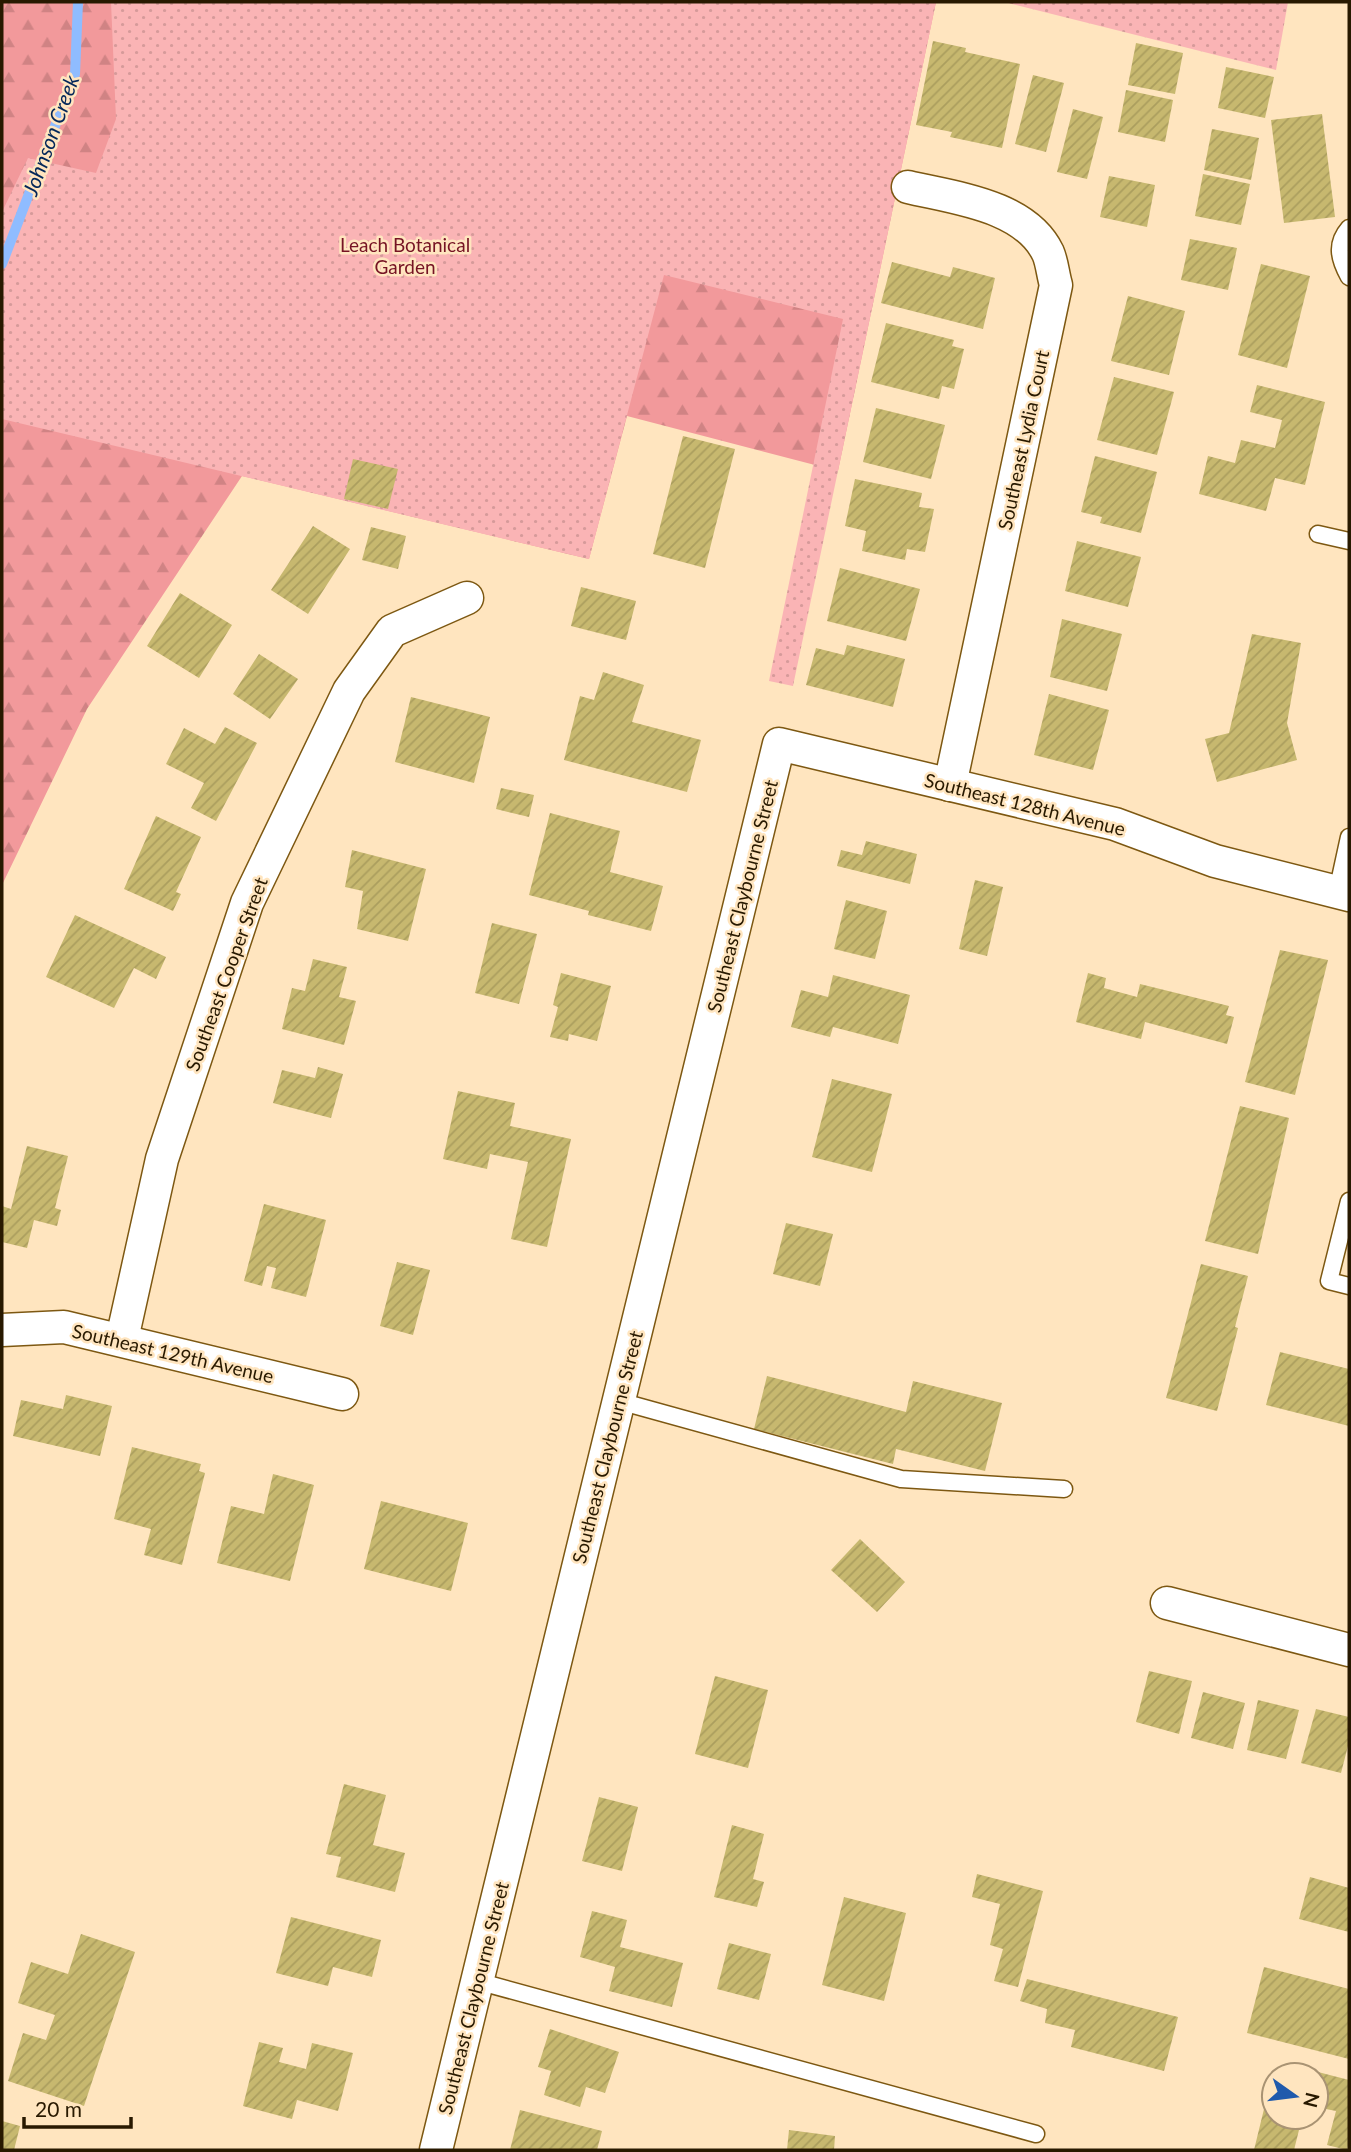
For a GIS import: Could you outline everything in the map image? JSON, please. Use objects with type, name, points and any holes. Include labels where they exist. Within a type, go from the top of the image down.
[{"type":"street","name":"Southeast Lydia Court","points":[[908,187],[996,208],[1031,230],[1048,253],[1056,285],[950,785]]},
{"type":"street","name":"Southeast Cooper Street","points":[[122,1339],[162,1160],[247,903],[349,691],[392,631],[467,598]]},
{"type":"street","name":"Southeast 128th Avenue","points":[[779,744],[1115,824],[1215,861],[1343,893]]},
{"type":"street","name":"Southeast Claybourne Street","points":[[436,2150],[779,744]]},
{"type":"street","name":"Southeast 129th Avenue","points":[[2,1330],[64,1327],[342,1394]]},
{"type":"street","points":[[1167,1604],[1349,1650]]},
{"type":"lane","points":[[1349,228],[1341,237],[1340,261],[1349,277]]},
{"type":"lane","points":[[1318,534],[1349,541]]},
{"type":"lane","points":[[1343,893],[1349,837]]},
{"type":"lane","points":[[1349,1201],[1329,1281],[1349,1286]]},
{"type":"lane","points":[[619,1401],[901,1479],[1063,1489]]},
{"type":"lane","points":[[477,1981],[1036,2134]]},
{"type":"green space","name":"Leach Botanical Garden","points":[[2,2],[936,2],[838,471],[627,416],[589,559],[242,476],[87,709],[2,885]]},
{"type":"green space","name":"Leach Botanical Garden","points":[[111,2],[936,2],[793,686],[769,681],[843,319],[664,275],[589,559],[2,419],[2,212],[28,158],[96,173],[116,119]]},
{"type":"green space","points":[[1004,2],[1288,2],[1276,70]]},
{"type":"building","points":[[933,41],[966,48],[965,52],[1020,64],[1002,148],[950,137],[952,132],[916,125]]},
{"type":"building","points":[[1136,43],[1183,53],[1175,94],[1128,85]]},
{"type":"building","points":[[1226,67],[1274,77],[1265,118],[1218,108]]},
{"type":"building","points":[[1033,75],[1064,83],[1046,152],[1015,144]]},
{"type":"building","points":[[1126,90],[1173,100],[1165,142],[1118,132]]},
{"type":"building","points":[[1073,109],[1103,117],[1087,179],[1057,172]]},
{"type":"building","points":[[1322,114],[1335,217],[1284,223],[1271,120]]},
{"type":"building","points":[[1212,129],[1259,138],[1251,180],[1204,170]]},
{"type":"building","points":[[1203,174],[1250,184],[1241,225],[1195,216]]},
{"type":"building","points":[[1109,176],[1155,185],[1147,227],[1100,217]]},
{"type":"building","points":[[1190,239],[1237,248],[1228,290],[1181,280]]},
{"type":"building","points":[[892,262],[950,277],[953,267],[995,278],[983,329],[881,303]]},
{"type":"building","points":[[1261,264],[1310,276],[1287,368],[1238,355]]},
{"type":"building","points":[[1128,296],[1185,311],[1169,375],[1111,361]]},
{"type":"building","points":[[886,323],[954,340],[952,346],[964,349],[954,389],[942,386],[939,399],[871,382]]},
{"type":"building","points":[[1114,377],[1174,392],[1157,455],[1097,440]]},
{"type":"building","points":[[1257,385],[1325,402],[1305,485],[1275,478],[1266,511],[1199,494],[1208,456],[1235,463],[1241,440],[1275,448],[1282,420],[1250,412]]},
{"type":"building","points":[[876,408],[945,425],[931,479],[863,462]]},
{"type":"building","points":[[683,436],[735,449],[705,568],[653,554]]},
{"type":"building","points":[[1095,456],[1157,472],[1141,533],[1100,523],[1102,517],[1081,512]]},
{"type":"building","points":[[353,459],[398,469],[388,509],[344,499]]},
{"type":"building","points":[[855,479],[922,493],[919,507],[934,509],[925,552],[907,549],[905,560],[862,551],[866,531],[845,526]]},
{"type":"building","points":[[313,526],[350,549],[308,614],[271,590]]},
{"type":"building","points":[[371,527],[406,536],[398,569],[362,560]]},
{"type":"building","points":[[1077,541],[1141,557],[1128,607],[1065,591]]},
{"type":"building","points":[[840,568],[920,589],[906,641],[827,621]]},
{"type":"building","points":[[581,587],[636,601],[626,640],[571,626]]},
{"type":"building","points":[[180,593],[232,625],[199,678],[147,646]]},
{"type":"building","points":[[1062,619],[1122,634],[1107,691],[1050,677]]},
{"type":"building","points":[[1252,634],[1301,643],[1287,723],[1297,760],[1217,782],[1205,739],[1229,733]]},
{"type":"building","points":[[847,645],[905,659],[893,707],[806,685],[816,648],[844,655]]},
{"type":"building","points":[[259,654],[298,679],[270,719],[233,694]]},
{"type":"building","points":[[603,672],[644,685],[632,722],[701,740],[687,792],[564,760],[580,696],[594,700]]},
{"type":"building","points":[[1049,694],[1109,710],[1093,770],[1034,755]]},
{"type":"building","points":[[411,697],[490,717],[474,783],[395,762]]},
{"type":"building","points":[[225,727],[257,743],[216,821],[191,808],[204,783],[166,764],[184,728],[215,744]]},
{"type":"building","points":[[501,788],[534,795],[529,817],[496,809]]},
{"type":"building","points":[[550,813],[620,831],[610,872],[663,886],[651,931],[588,915],[589,911],[529,895]]},
{"type":"building","points":[[156,816],[201,837],[176,892],[181,894],[173,911],[124,889]]},
{"type":"building","points":[[866,841],[917,854],[910,884],[837,866],[841,850],[862,855]]},
{"type":"building","points":[[352,850],[426,869],[408,941],[357,929],[363,891],[345,887]]},
{"type":"building","points":[[975,880],[1003,887],[987,956],[959,949]]},
{"type":"building","points":[[846,900],[887,911],[875,959],[834,949]]},
{"type":"building","points":[[75,915],[166,957],[156,979],[134,968],[114,1008],[46,977]]},
{"type":"building","points":[[492,923],[537,934],[519,1004],[475,993]]},
{"type":"building","points":[[1280,950],[1328,960],[1295,1095],[1245,1082]]},
{"type":"building","points":[[313,959],[347,967],[339,997],[356,1001],[344,1045],[282,1029],[292,988],[305,991]]},
{"type":"building","points":[[561,973],[611,986],[597,1041],[569,1034],[568,1041],[550,1037],[558,1007],[553,1005]]},
{"type":"building","points":[[1088,973],[1106,978],[1104,988],[1137,997],[1140,984],[1229,1006],[1226,1015],[1234,1017],[1227,1044],[1145,1022],[1141,1039],[1076,1022]]},
{"type":"building","points":[[833,975],[910,995],[898,1044],[833,1027],[830,1037],[791,1027],[801,990],[828,997]]},
{"type":"building","points":[[318,1067],[343,1074],[331,1118],[273,1103],[282,1070],[315,1078]]},
{"type":"building","points":[[832,1079],[892,1094],[872,1172],[812,1157]]},
{"type":"building","points":[[458,1091],[515,1103],[510,1126],[571,1139],[547,1247],[511,1239],[528,1162],[490,1154],[487,1169],[443,1159]]},
{"type":"building","points":[[1240,1106],[1289,1118],[1258,1254],[1205,1241]]},
{"type":"building","points":[[27,1146],[68,1156],[55,1208],[61,1210],[57,1226],[34,1220],[27,1248],[2,1242],[2,1206],[11,1209]]},
{"type":"building","points":[[264,1204],[326,1220],[306,1297],[271,1288],[276,1268],[267,1266],[262,1286],[244,1281]]},
{"type":"building","points":[[786,1223],[833,1234],[820,1286],[773,1274]]},
{"type":"building","points":[[397,1262],[430,1270],[413,1335],[380,1326]]},
{"type":"building","points":[[1201,1264],[1248,1276],[1217,1411],[1166,1398]]},
{"type":"building","points":[[1280,1352],[1349,1369],[1349,1426],[1266,1405]]},
{"type":"building","points":[[767,1376],[906,1412],[913,1381],[1002,1403],[985,1471],[896,1449],[893,1464],[754,1429]]},
{"type":"building","points":[[66,1395],[112,1406],[100,1456],[13,1436],[21,1400],[63,1409]]},
{"type":"building","points":[[132,1447],[201,1464],[199,1471],[205,1473],[182,1565],[144,1555],[151,1529],[114,1519]]},
{"type":"building","points":[[273,1474],[314,1485],[290,1581],[217,1563],[231,1506],[264,1514]]},
{"type":"building","points":[[381,1501],[468,1523],[451,1591],[364,1569]]},
{"type":"building","points":[[860,1539],[905,1582],[877,1612],[831,1570]]},
{"type":"building","points":[[1149,1671],[1192,1681],[1179,1734],[1136,1722]]},
{"type":"building","points":[[715,1676],[768,1690],[748,1768],[695,1754]]},
{"type":"building","points":[[1203,1692],[1245,1703],[1233,1749],[1191,1738]]},
{"type":"building","points":[[1258,1700],[1299,1710],[1286,1759],[1247,1750]]},
{"type":"building","points":[[1316,1709],[1349,1717],[1349,1742],[1341,1773],[1301,1763]]},
{"type":"building","points":[[344,1784],[386,1795],[373,1845],[405,1853],[395,1892],[336,1877],[341,1857],[326,1854]]},
{"type":"building","points":[[599,1797],[638,1807],[622,1871],[582,1861]]},
{"type":"building","points":[[732,1825],[764,1834],[753,1879],[764,1882],[757,1907],[714,1897]]},
{"type":"building","points":[[977,1874],[1043,1891],[1018,1987],[994,1981],[1003,1949],[990,1945],[1000,1904],[972,1897]]},
{"type":"building","points":[[1310,1877],[1349,1888],[1349,1932],[1299,1919]]},
{"type":"building","points":[[844,1897],[906,1913],[884,2001],[822,1985]]},
{"type":"building","points":[[592,1911],[627,1920],[620,1947],[683,1963],[672,2007],[609,1991],[615,1967],[580,1957]]},
{"type":"building","points":[[291,1917],[381,1940],[372,1977],[333,1967],[328,1986],[276,1973]]},
{"type":"building","points":[[81,1934],[135,1952],[84,2106],[8,2081],[23,2033],[46,2040],[55,2015],[18,2003],[31,1962],[68,1974]]},
{"type":"building","points":[[729,1943],[771,1954],[759,2000],[717,1989]]},
{"type":"building","points":[[1264,1967],[1349,1989],[1349,2059],[1247,2033]]},
{"type":"building","points":[[1027,1979],[1178,2017],[1164,2071],[1071,2047],[1075,2030],[1045,2023],[1047,2009],[1020,2001]]},
{"type":"building","points":[[550,2029],[619,2052],[605,2093],[586,2087],[580,2107],[544,2095],[551,2071],[538,2067]]},
{"type":"building","points":[[259,2042],[283,2048],[279,2062],[306,2069],[312,2043],[353,2053],[338,2111],[297,2100],[292,2119],[243,2106]]},
{"type":"building","points":[[1330,2075],[1349,2080],[1347,2150],[1327,2145],[1336,2111],[1330,2110]]},
{"type":"building","points":[[520,2110],[602,2131],[597,2150],[510,2150]]},
{"type":"building","points":[[2,2121],[20,2126],[14,2150],[2,2150]]},
{"type":"building","points":[[1260,2125],[1260,2131],[1299,2131],[1294,2150],[1254,2150]]},
{"type":"building","points":[[789,2130],[835,2136],[834,2150],[787,2150]]},
{"type":"waterway","name":"Johnson Creek","points":[[2,264],[75,74],[78,2]]}]
